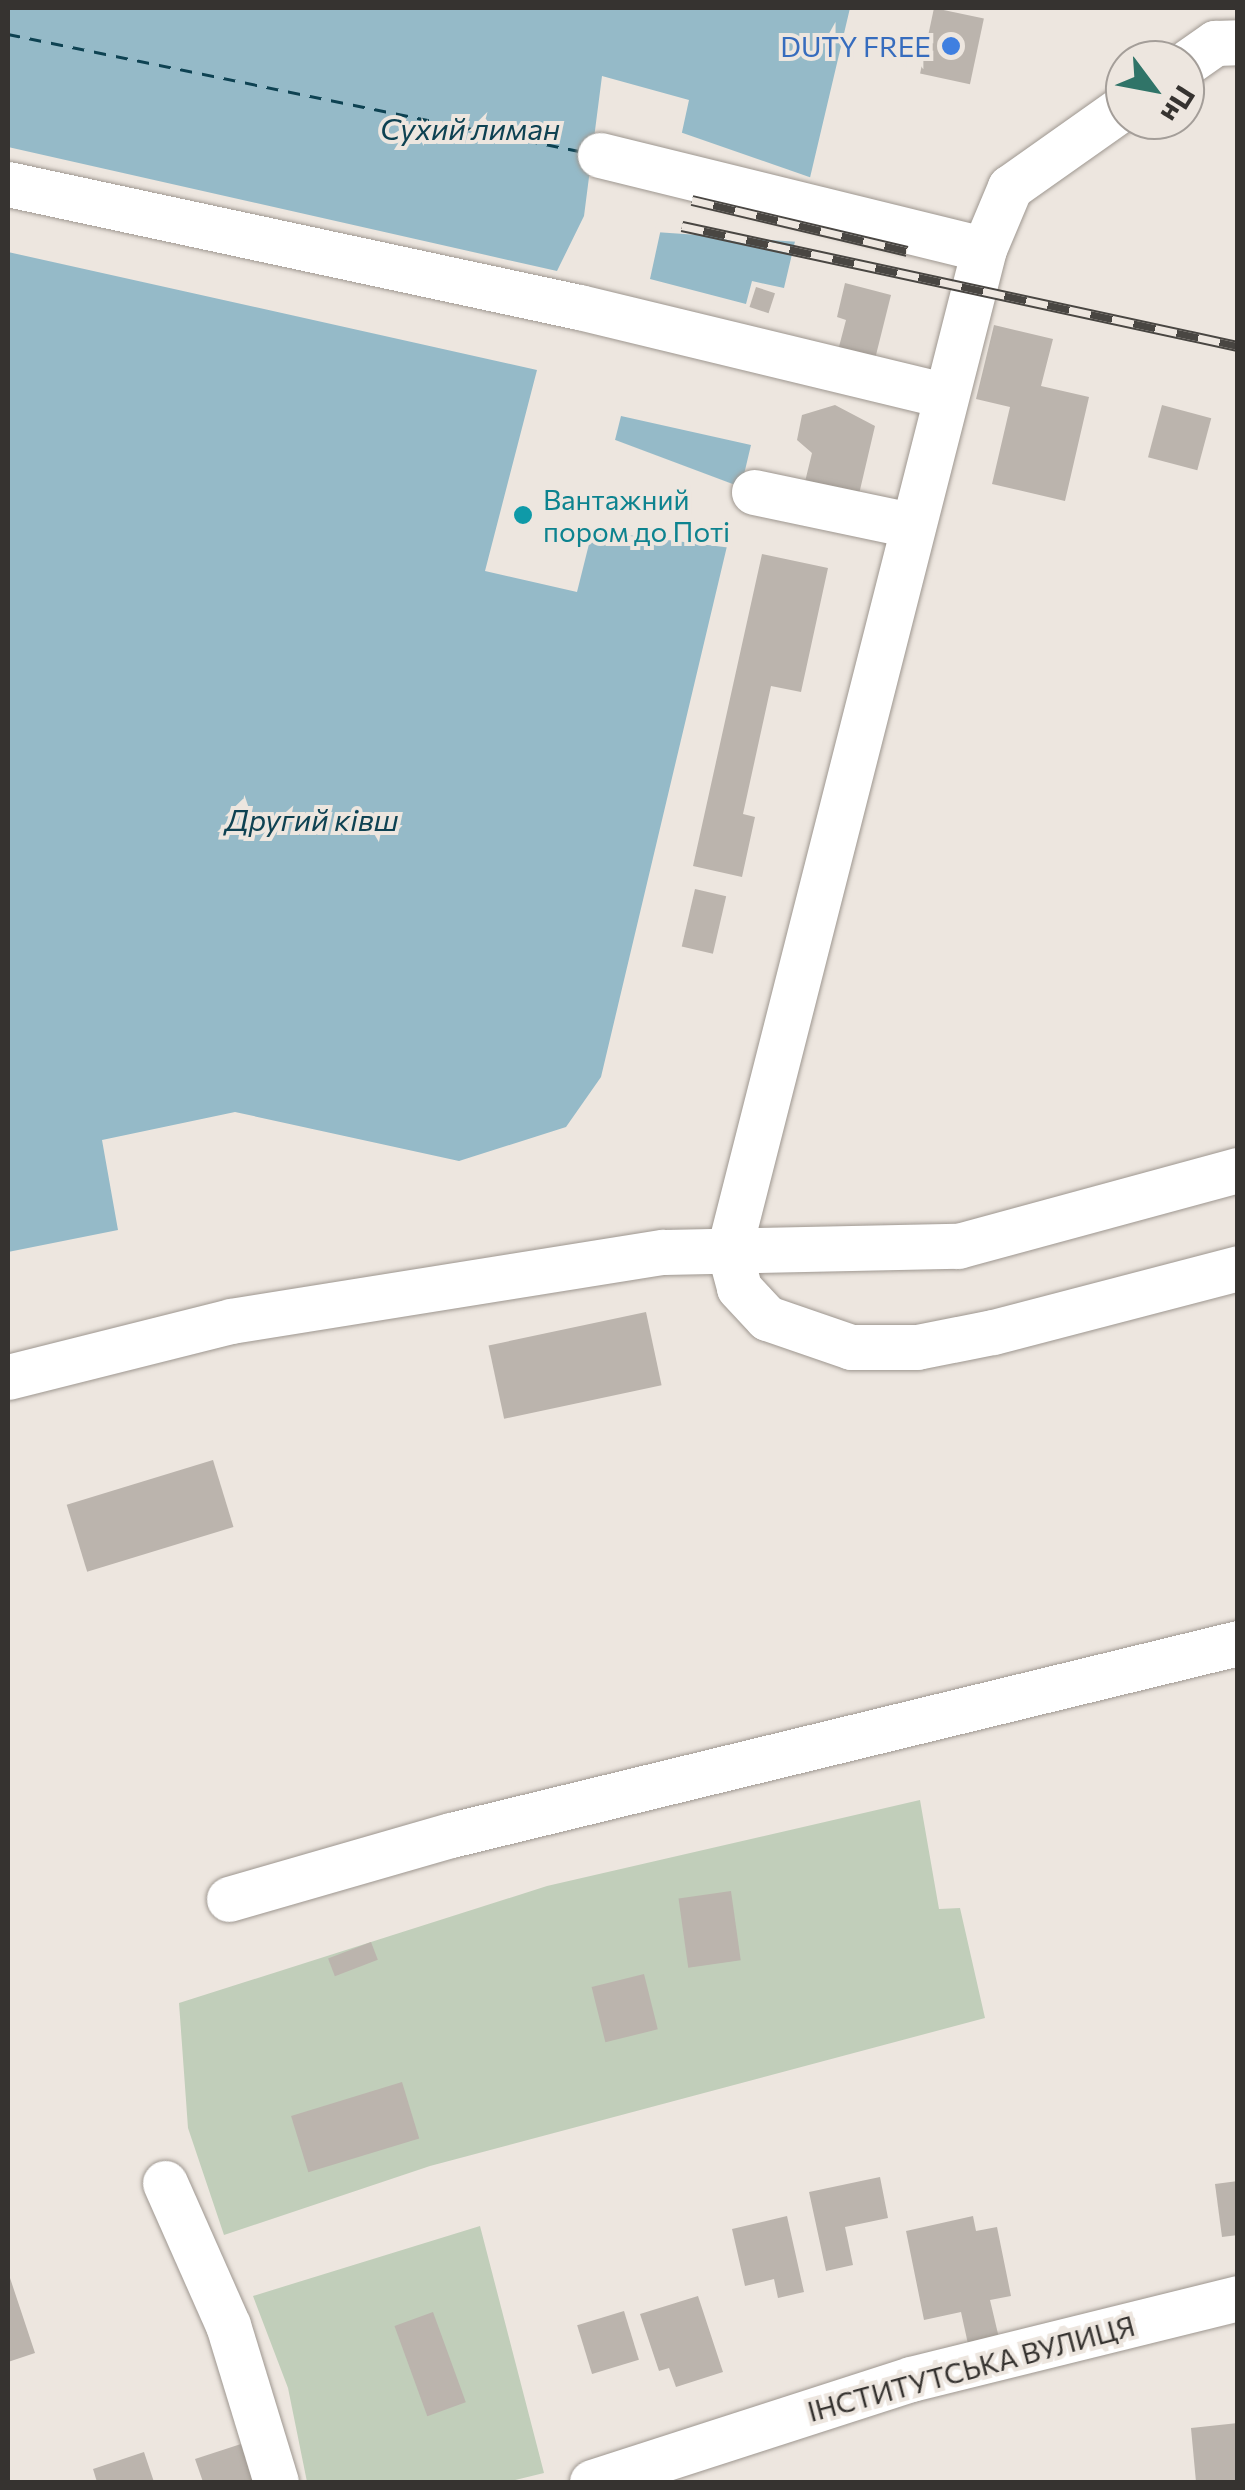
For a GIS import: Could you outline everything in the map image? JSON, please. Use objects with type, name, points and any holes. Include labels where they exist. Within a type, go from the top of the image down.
[{"type":"street","points":[[1205,50],[1215,43],[1238,42]]},
{"type":"street","points":[[1105,120],[1010,187],[984,249],[942,395],[729,1250],[739,1288],[768,1318],[852,1347],[917,1347],[993,1332],[1238,1268]]},
{"type":"street","points":[[600,155],[984,249]]},
{"type":"street","points":[[8,184],[579,307],[942,395]]},
{"type":"street","points":[[754,492],[910,526]]},
{"type":"street","points":[[8,1377],[231,1321],[663,1252],[958,1246],[1238,1170]]},
{"type":"street","points":[[229,1900],[451,1834],[1238,1643]]},
{"type":"street","points":[[164,2183],[228,2325],[276,2482]]},
{"type":"street","name":"ІНСТИТУТСЬКА ВУЛИЦЯ","points":[[592,2482],[911,2379],[1238,2298]]},
{"type":"green space","points":[[920,1800],[939,1909],[960,1908],[985,2018],[430,2166],[224,2235],[188,2128],[179,2003],[547,1886]]},
{"type":"green space","points":[[480,2226],[544,2473],[507,2482],[307,2482],[288,2388],[253,2296]]},
{"type":"water","name":"Сухий лиман","points":[[8,8],[850,8],[784,288],[752,281],[746,304],[650,279],[689,100],[602,76],[584,216],[557,271],[8,147]]},
{"type":"water","name":"Другий ківш","points":[[8,252],[537,370],[485,571],[577,592],[621,416],[751,445],[601,1077],[566,1127],[459,1161],[235,1112],[102,1140],[118,1230],[8,1252]]},
{"type":"pier","points":[[677,131],[815,179],[800,242],[655,232]]},
{"type":"pier","points":[[610,438],[746,489],[732,548],[587,530]]},
{"type":"building","name":"DUTY FREE","points":[[934,8],[984,19],[970,84],[920,74]]},
{"type":"building","points":[[845,283],[891,295],[872,371],[835,362],[846,320],[837,317]]},
{"type":"building","points":[[756,287],[775,293],[769,313],[750,307]]},
{"type":"building","points":[[994,325],[1053,339],[1041,386],[1089,397],[1065,501],[992,484],[1010,407],[976,399]]},
{"type":"building","points":[[835,405],[875,426],[856,507],[802,494],[812,453],[797,440],[802,415]]},
{"type":"building","points":[[1162,405],[1211,418],[1197,470],[1148,457]]},
{"type":"building","points":[[762,554],[828,568],[801,692],[771,686],[743,814],[755,817],[742,877],[693,866]]},
{"type":"building","points":[[695,889],[726,896],[713,954],[682,946]]},
{"type":"building","points":[[646,1312],[662,1385],[504,1419],[489,1345]]},
{"type":"building","points":[[213,1460],[233,1527],[87,1572],[67,1505]]},
{"type":"building","points":[[731,1891],[741,1960],[688,1968],[679,1898]]},
{"type":"building","points":[[371,1942],[378,1960],[335,1976],[328,1958]]},
{"type":"building","points":[[644,1974],[658,2029],[605,2042],[592,1987]]},
{"type":"building","points":[[402,2082],[419,2138],[308,2172],[291,2116]]},
{"type":"building","points":[[880,2177],[888,2218],[845,2227],[853,2265],[826,2271],[809,2192]]},
{"type":"building","points":[[1238,2181],[1238,2235],[1222,2237],[1215,2184]]},
{"type":"building","points":[[787,2216],[804,2292],[778,2298],[774,2279],[745,2286],[732,2229]]},
{"type":"building","points":[[973,2216],[976,2231],[997,2227],[1011,2296],[990,2300],[999,2338],[968,2344],[961,2312],[924,2320],[906,2231]]},
{"type":"building","points":[[8,2272],[35,2353],[8,2362]]},
{"type":"building","points":[[698,2296],[723,2372],[676,2387],[669,2368],[659,2371],[640,2314]]},
{"type":"building","points":[[624,2311],[639,2360],[592,2374],[577,2325]]},
{"type":"building","points":[[433,2312],[466,2402],[427,2416],[394,2326]]},
{"type":"building","points":[[1238,2423],[1238,2482],[1196,2482],[1191,2428]]},
{"type":"building","points":[[241,2444],[253,2482],[203,2482],[195,2459]]},
{"type":"building","points":[[144,2452],[154,2482],[97,2482],[93,2469]]},
{"type":"ferry route","points":[[8,34],[579,151]]},
{"type":"railway","points":[[692,200],[907,251]]},
{"type":"railway","points":[[682,226],[1238,346]]},
{"type":"place","name":"DUTY FREE","points":[[951,46]]},
{"type":"place","name":"Вантажний пором до Поті","points":[[523,515]]}]
